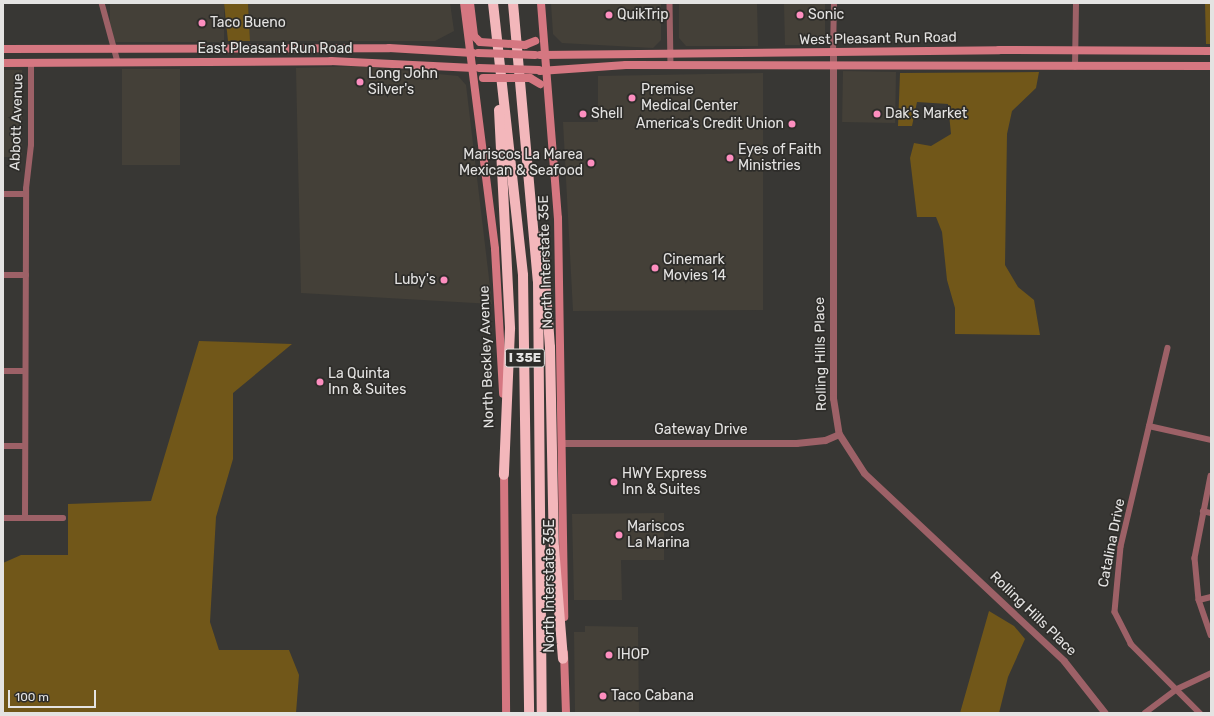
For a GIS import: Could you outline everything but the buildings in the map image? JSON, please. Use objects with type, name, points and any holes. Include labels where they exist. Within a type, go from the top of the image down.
[{"type":"highway","name":"I 35E","points":[[513,3],[532,184],[539,327],[542,713]]},
{"type":"highway","name":"I 35E","points":[[493,4],[523,275],[529,713]]},
{"type":"highway","points":[[493,4],[489,30],[499,112],[510,329],[504,475]]},
{"type":"highway","points":[[532,184],[540,217],[548,320],[554,547],[564,659]]},
{"type":"main road","name":"North Beckley Avenue","points":[[464,3],[469,68],[495,249],[504,475],[506,713]]},
{"type":"main road","points":[[470,3],[474,36],[480,42],[525,45],[535,41],[542,7]]},
{"type":"main road","name":"North Interstate 35E","points":[[542,7],[544,56],[542,71],[552,132],[558,218],[566,713]]},
{"type":"main road","points":[[257,48],[257,62]]},
{"type":"main road","name":"East Pleasant Run Road","points":[[3,49],[319,48],[544,56]]},
{"type":"main road","points":[[319,48],[319,61]]},
{"type":"main road","points":[[30,49],[31,63]]},
{"type":"main road","points":[[218,49],[219,62]]},
{"type":"main road","name":"West Pleasant Run Road","points":[[544,56],[670,52],[833,53],[1211,51]]},
{"type":"main road","name":"East Pleasant Run Road","points":[[3,63],[319,61],[542,71]]},
{"type":"main road","name":"West Pleasant Run Road","points":[[542,71],[671,65],[833,67],[1211,66]]},
{"type":"main road","points":[[473,94],[483,78],[530,78],[540,84],[546,119],[552,132]]},
{"type":"street","points":[[102,3],[118,62]]},
{"type":"street","points":[[670,3],[671,65]]},
{"type":"street","points":[[833,53],[834,3]]},
{"type":"street","points":[[1075,67],[1076,3]]},
{"type":"street","name":"Rolling Hills Place","points":[[833,53],[833,398],[839,434],[864,473],[1064,661],[1105,713]]},
{"type":"street","name":"Abbott Avenue","points":[[25,518],[26,194],[31,145],[31,63]]},
{"type":"street","points":[[3,194],[26,194]]},
{"type":"street","points":[[3,275],[26,275]]},
{"type":"street","name":"Catalina Drive","points":[[1168,348],[1121,547],[1115,612],[1130,644],[1200,713]]},
{"type":"street","points":[[3,371],[26,371]]},
{"type":"street","points":[[1149,426],[1211,440]]},
{"type":"street","name":"Gateway Drive","points":[[562,443],[796,443],[825,440],[839,434]]},
{"type":"street","points":[[3,446],[25,446]]},
{"type":"street","points":[[1211,476],[1195,551],[1199,600],[1211,635]]},
{"type":"street","points":[[1203,511],[1211,513]]},
{"type":"street","points":[[3,518],[63,518]]},
{"type":"street","points":[[1199,600],[1211,597]]},
{"type":"street","points":[[1145,713],[1175,690],[1211,673]]},
{"type":"shaded area","points":[[110,3],[224,3],[224,42],[110,42]]},
{"type":"shaded area","points":[[224,3],[248,3],[250,41],[228,41]]},
{"type":"shaded area","points":[[248,3],[450,3],[454,31],[435,41],[250,41]]},
{"type":"shaded area","points":[[551,3],[661,3],[661,40],[653,48],[562,43],[553,34]]},
{"type":"shaded area","points":[[679,3],[757,3],[758,46],[686,46],[679,38]]},
{"type":"shaded area","points":[[784,3],[825,3],[825,37],[817,45],[785,45]]},
{"type":"shaded area","points":[[1205,3],[1211,3],[1211,44],[1206,44]]},
{"type":"shaded area","points":[[360,66],[458,76],[466,85],[492,304],[301,293],[296,68]]},
{"type":"shaded area","points":[[122,69],[180,69],[180,165],[122,165]]},
{"type":"shaded area","points":[[3,70],[22,70],[22,157],[3,157]]},
{"type":"shaded area","points":[[843,71],[896,72],[895,123],[842,122]]},
{"type":"shaded area","points":[[1039,72],[1036,88],[1012,111],[1007,134],[1005,265],[1018,287],[1034,300],[1040,335],[955,334],[955,308],[947,280],[942,232],[936,217],[917,217],[910,158],[914,143],[931,146],[951,134],[948,104],[917,102],[912,126],[898,126],[900,73]]},
{"type":"shaded area","points":[[763,73],[763,310],[573,311],[563,122],[598,122],[598,76]]},
{"type":"shaded area","points":[[199,341],[292,344],[233,393],[233,459],[216,517],[210,622],[219,650],[289,650],[299,675],[296,713],[3,713],[3,563],[21,555],[68,555],[68,504],[151,501]]},
{"type":"shaded area","points":[[664,513],[664,560],[621,560],[622,600],[574,600],[572,514]]},
{"type":"shaded area","points":[[989,611],[1014,626],[1025,639],[1008,677],[999,713],[960,713]]},
{"type":"shaded area","points":[[585,626],[638,627],[639,713],[575,713],[574,632],[585,632]]},
{"type":"place","name":"QuikTrip","points":[[609,15]]},
{"type":"place","name":"Sonic","points":[[800,15]]},
{"type":"place","name":"Taco Bueno","points":[[202,23]]},
{"type":"place","name":"Long John Silver's","points":[[360,82]]},
{"type":"place","name":"Premise Medical Center","points":[[632,98]]},
{"type":"place","name":"Shell","points":[[583,114]]},
{"type":"place","name":"Dak's Market","points":[[877,114]]},
{"type":"place","name":"America's Credit Union","points":[[792,124]]},
{"type":"place","name":"Eyes of Faith Ministries","points":[[730,158]]},
{"type":"place","name":"Mariscos La Marea Mexican & Seafood","points":[[591,163]]},
{"type":"place","name":"Cinemark Movies 14","points":[[655,268]]},
{"type":"place","name":"Luby's","points":[[444,280]]},
{"type":"place","name":"La Quinta Inn & Suites","points":[[320,382]]},
{"type":"place","name":"HWY Express Inn & Suites","points":[[614,482]]},
{"type":"place","name":"Mariscos La Marina","points":[[619,535]]},
{"type":"place","name":"IHOP","points":[[609,655]]},
{"type":"place","name":"Taco Cabana","points":[[603,696]]}]
